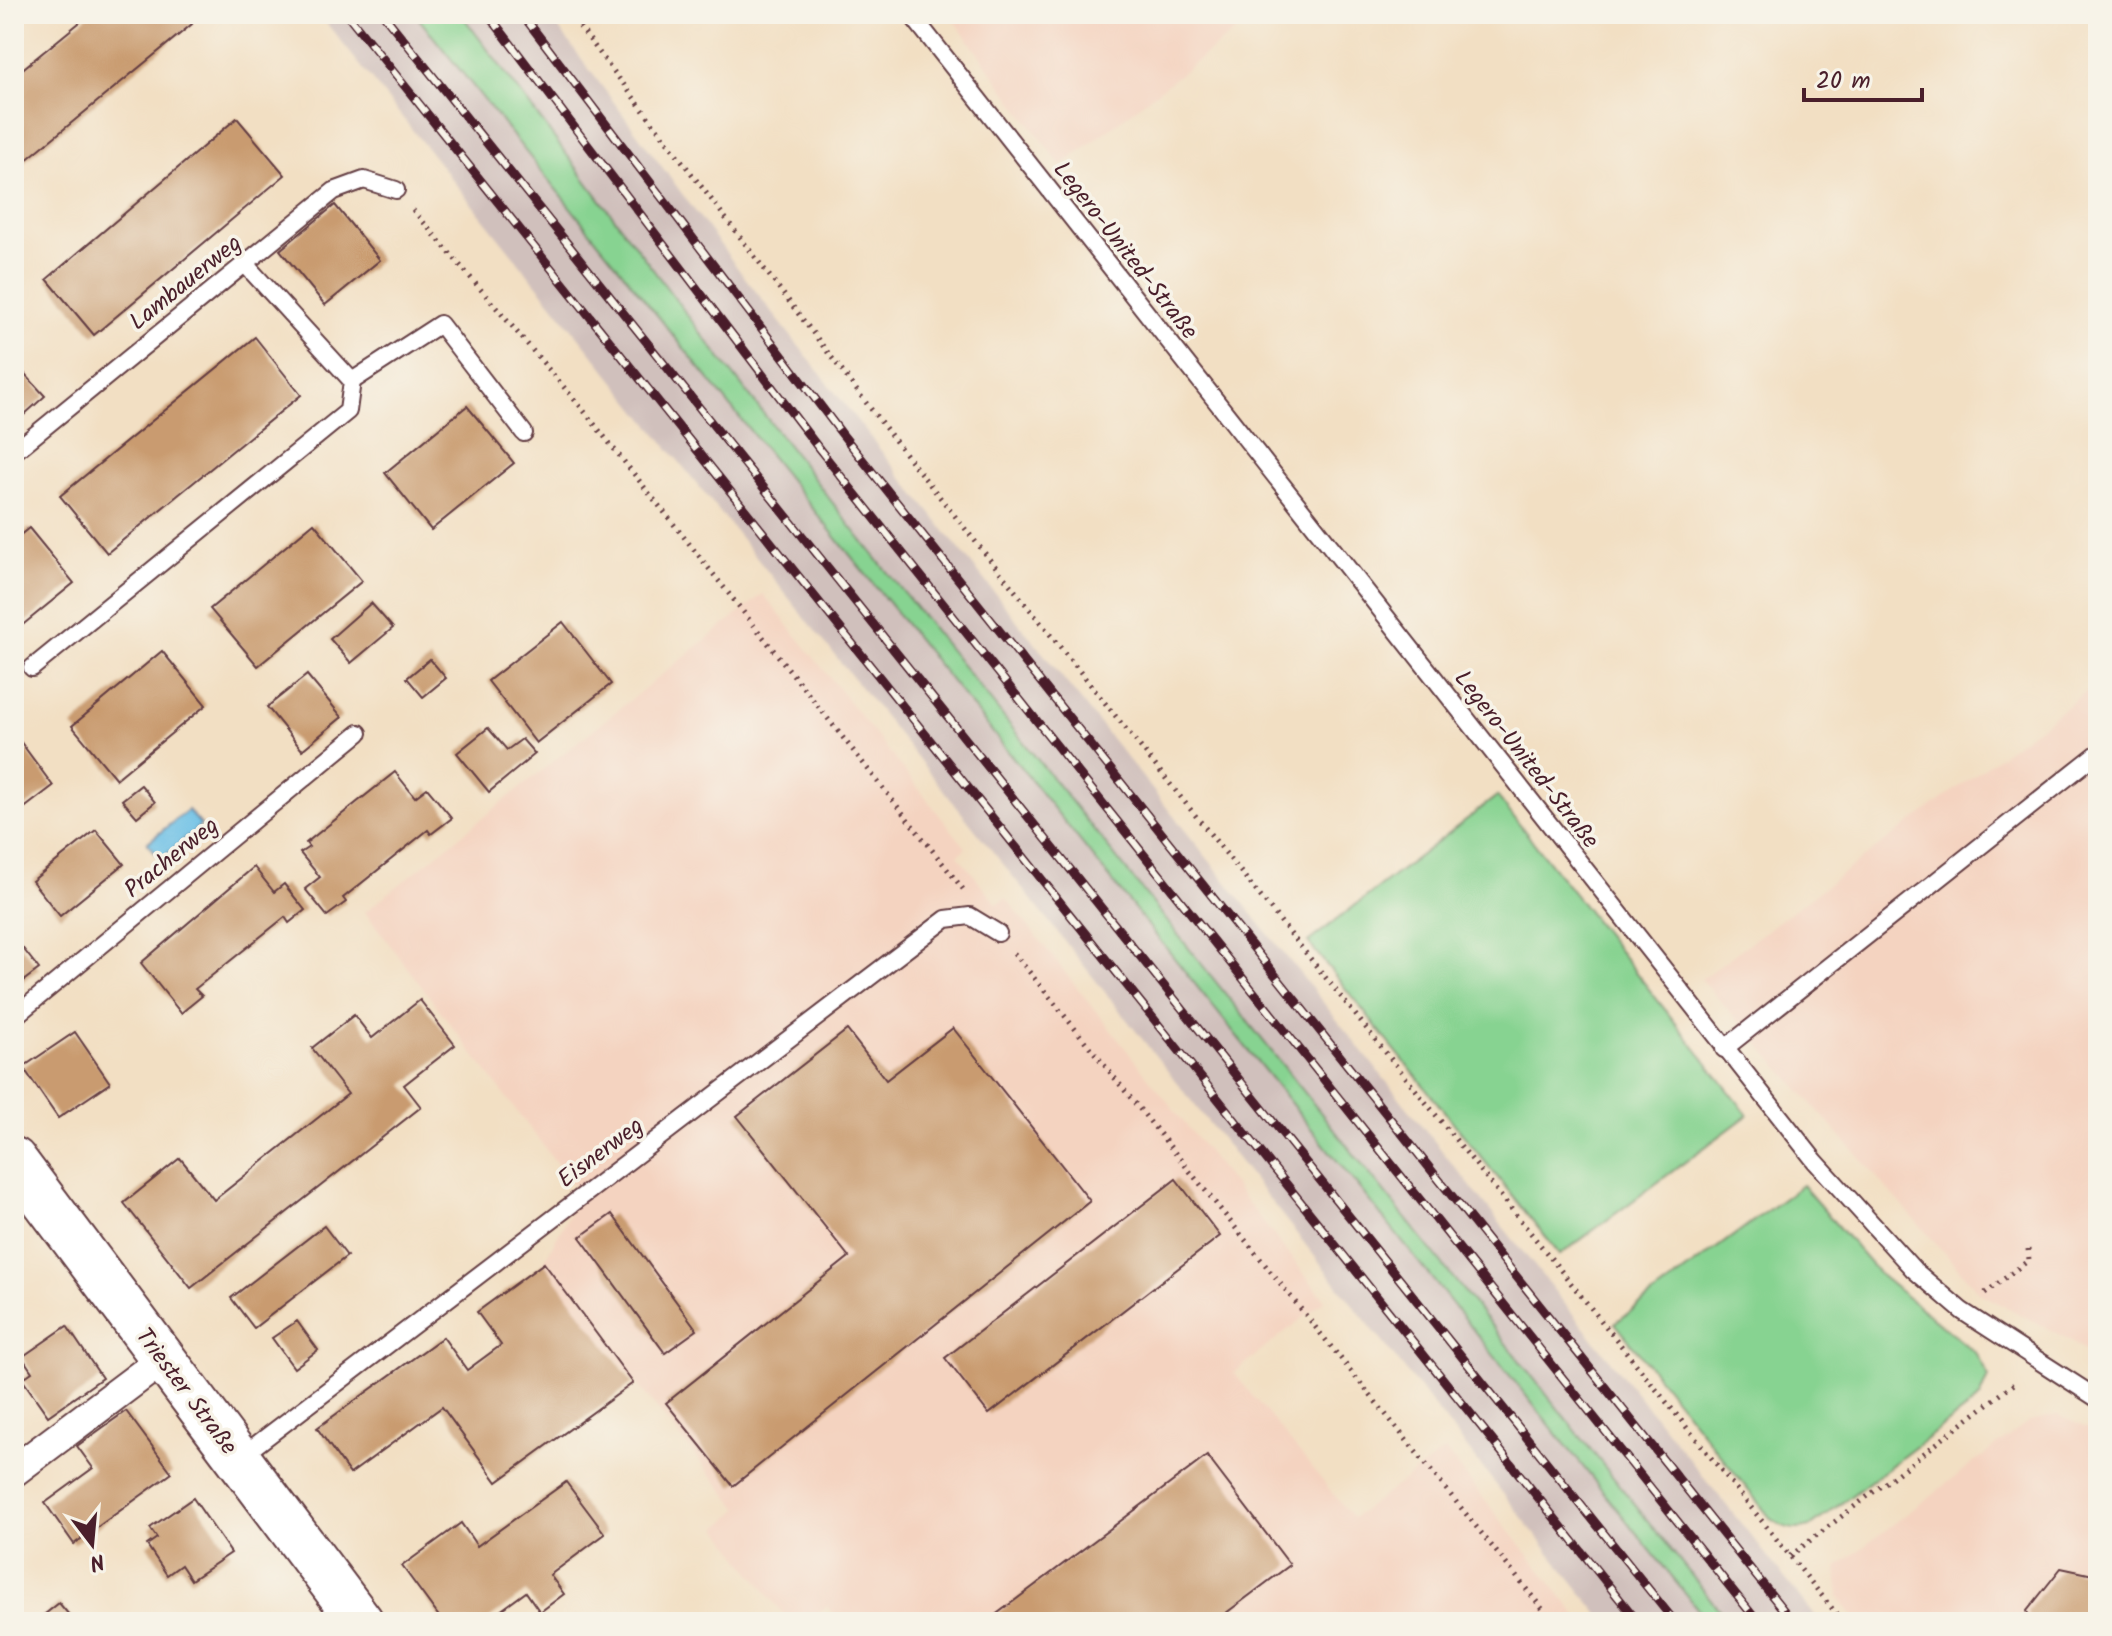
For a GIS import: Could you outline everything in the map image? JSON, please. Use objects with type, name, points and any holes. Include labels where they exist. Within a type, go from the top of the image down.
[{"type":"main road","name":"Triester Straße","points":[[14,1160],[361,1622]]},
{"type":"street","points":[[14,1471],[163,1359]]},
{"type":"lane","name":"Legero-United-Straße","points":[[911,14],[1724,1049],[1825,1172],[1914,1270],[1962,1311],[2098,1399]]},
{"type":"lane","name":"Lambauerweg","points":[[14,452],[334,191],[364,180],[396,190]]},
{"type":"lane","points":[[245,264],[352,381]]},
{"type":"lane","points":[[32,668],[348,411],[352,381],[440,324],[524,433]]},
{"type":"lane","name":"Pracherweg","points":[[14,1017],[359,733]]},
{"type":"lane","points":[[1724,1049],[2098,753]]},
{"type":"lane","name":"Eisnerweg","points":[[238,1459],[946,919],[970,916],[998,933]]},
{"type":"path","points":[[570,14],[925,479],[1843,1622]]},
{"type":"path","points":[[1962,1311],[2029,1260],[2028,1249]]},
{"type":"path","points":[[1790,1556],[2040,1364]]},
{"type":"shaded area","points":[[319,14],[415,14],[1708,1622],[1605,1622],[1039,909]]},
{"type":"shaded area","points":[[461,14],[548,14],[739,270],[900,475],[1820,1622],[1729,1622],[856,533]]},
{"type":"shaded area","points":[[949,14],[1258,14],[1061,166]]},
{"type":"shaded area","points":[[763,594],[966,848],[958,855],[997,904],[1006,898],[1325,1300],[1234,1373],[1353,1518],[1445,1450],[1582,1622],[839,1622],[827,1606],[807,1622],[789,1622],[718,1528],[739,1509],[541,1267],[580,1194],[365,912]]},
{"type":"shaded area","points":[[2098,683],[2098,1360],[2070,1340],[1981,1294],[1701,979]]},
{"type":"shaded area","points":[[2058,1415],[2098,1433],[2098,1622],[1858,1622],[1839,1598],[1837,1567],[2029,1421]]},
{"type":"green space","points":[[415,14],[461,14],[856,533],[1729,1622],[1708,1622]]},
{"type":"green space","points":[[1497,796],[1748,1115],[1560,1255],[1308,942]]},
{"type":"green space","points":[[1802,1185],[1879,1274],[1977,1354],[1989,1377],[1980,1398],[1810,1527],[1795,1529],[1772,1520],[1615,1323]]},
{"type":"water","points":[[188,810],[201,825],[161,859],[147,843]]},
{"type":"building","points":[[90,14],[184,14],[192,24],[14,170],[14,76]]},
{"type":"building","points":[[237,118],[285,175],[94,335],[47,279]]},
{"type":"building","points":[[335,205],[380,260],[325,305],[280,250]]},
{"type":"building","points":[[255,337],[301,395],[107,553],[60,496]]},
{"type":"building","points":[[14,362],[45,396],[14,424]]},
{"type":"building","points":[[467,406],[514,463],[431,530],[385,473]]},
{"type":"building","points":[[314,523],[362,581],[258,666],[210,609]]},
{"type":"building","points":[[29,528],[74,583],[14,632],[14,540]]},
{"type":"building","points":[[371,603],[393,628],[351,663],[330,639]]},
{"type":"building","points":[[563,622],[611,684],[536,743],[488,681]]},
{"type":"building","points":[[162,651],[206,705],[116,779],[72,726]]},
{"type":"building","points":[[430,659],[446,678],[423,697],[407,678]]},
{"type":"building","points":[[307,675],[342,717],[302,750],[267,707]]},
{"type":"building","points":[[488,728],[507,750],[522,739],[535,754],[489,792],[457,753]]},
{"type":"building","points":[[20,741],[53,786],[14,816],[14,745]]},
{"type":"building","points":[[395,772],[415,797],[427,788],[452,818],[431,834],[428,830],[343,898],[346,902],[327,916],[305,889],[320,877],[300,853],[309,847],[306,843]]},
{"type":"building","points":[[141,785],[155,802],[137,817],[122,800]]},
{"type":"building","points":[[96,830],[124,864],[60,916],[32,881]]},
{"type":"building","points":[[254,867],[274,892],[284,884],[305,910],[289,923],[285,917],[195,989],[202,996],[181,1013],[141,963]]},
{"type":"building","points":[[14,937],[39,969],[14,988]]},
{"type":"building","points":[[420,1000],[455,1045],[404,1085],[421,1107],[191,1288],[124,1203],[180,1158],[214,1200],[348,1094],[312,1048],[354,1015],[372,1038]]},
{"type":"building","points":[[953,1028],[1090,1201],[733,1486],[666,1403],[849,1257],[737,1116],[847,1030],[886,1080]]},
{"type":"building","points":[[75,1032],[110,1083],[58,1118],[23,1067]]},
{"type":"building","points":[[1176,1179],[1220,1236],[989,1414],[945,1358]]},
{"type":"building","points":[[612,1214],[697,1330],[665,1353],[580,1237]]},
{"type":"building","points":[[324,1226],[347,1256],[254,1328],[231,1298]]},
{"type":"building","points":[[544,1263],[633,1383],[497,1482],[442,1407],[350,1474],[317,1428],[443,1337],[467,1370],[501,1345],[477,1312]]},
{"type":"building","points":[[297,1321],[318,1350],[294,1368],[272,1338]]},
{"type":"building","points":[[67,1326],[102,1378],[48,1416],[22,1379],[32,1372],[22,1357]]},
{"type":"building","points":[[126,1411],[172,1473],[74,1544],[45,1503],[93,1468],[77,1446]]},
{"type":"building","points":[[1207,1456],[1290,1565],[1214,1622],[986,1622]]},
{"type":"building","points":[[566,1482],[605,1534],[550,1575],[564,1594],[540,1612],[526,1592],[485,1622],[443,1622],[402,1566],[461,1523],[477,1546]]},
{"type":"building","points":[[193,1498],[231,1553],[191,1580],[181,1565],[167,1575],[147,1545],[157,1538],[150,1528]]},
{"type":"building","points":[[2061,1568],[2098,1576],[2098,1622],[2031,1622],[2027,1611]]},
{"type":"building","points":[[59,1603],[75,1622],[35,1622]]},
{"type":"railway","points":[[347,14],[1638,1622]]},
{"type":"railway","points":[[383,14],[1675,1622]]},
{"type":"railway","points":[[488,14],[820,450],[1758,1622]]},
{"type":"railway","points":[[522,14],[842,434],[1793,1622]]}]
